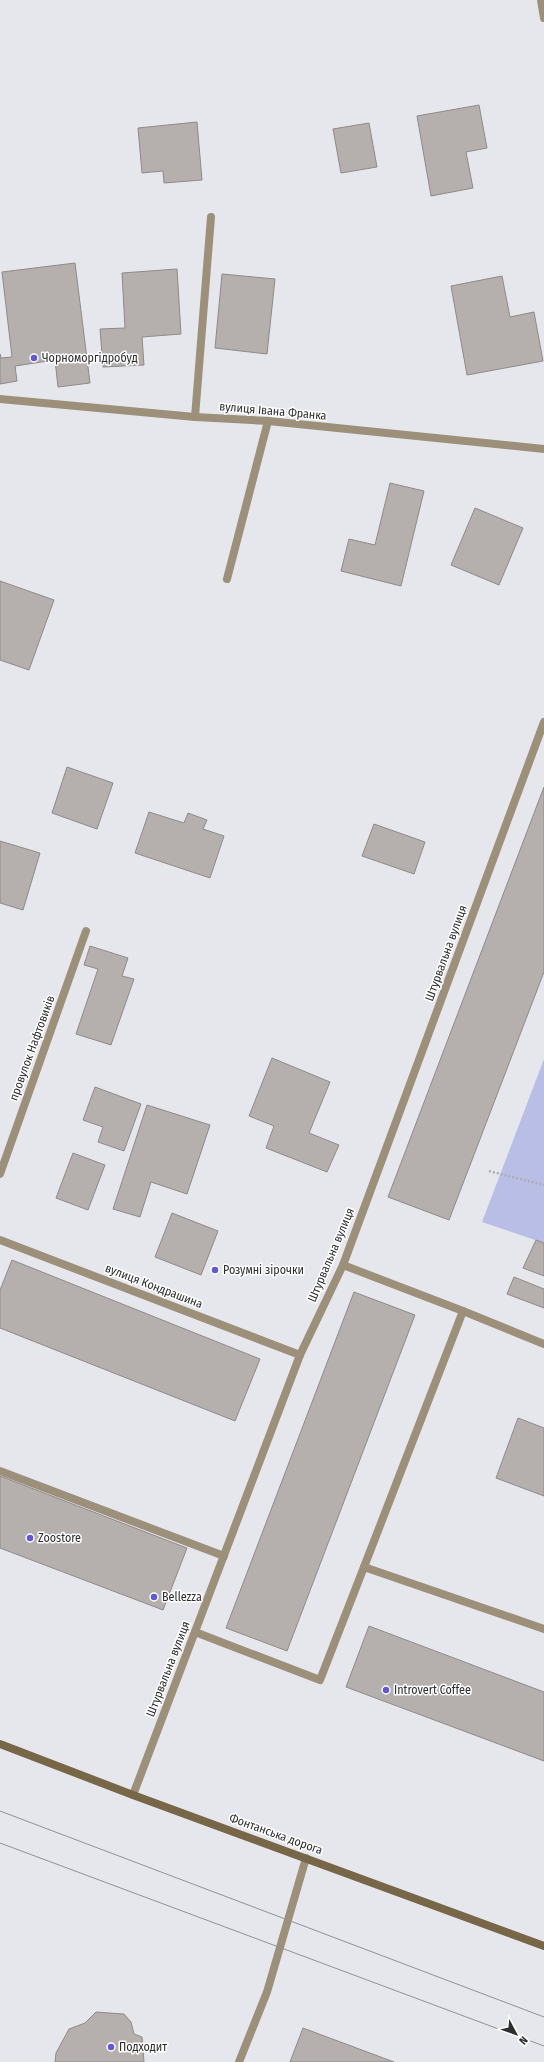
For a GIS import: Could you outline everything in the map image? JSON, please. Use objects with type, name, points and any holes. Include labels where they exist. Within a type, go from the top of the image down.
[{"type":"main road","name":"Фонтанська дорога","points":[[0,1744],[133,1795],[544,1946]]},
{"type":"street","points":[[541,0],[544,18]]},
{"type":"street","points":[[195,417],[211,217]]},
{"type":"street","name":"вулиця Івана Франка","points":[[0,398],[195,417],[268,421],[544,449]]},
{"type":"street","points":[[227,579],[268,421]]},
{"type":"street","name":"Штурвальна вулиця","points":[[133,1795],[300,1355],[343,1265],[544,722]]},
{"type":"street","name":"провулок Нафтовиків","points":[[0,1174],[86,931]]},
{"type":"street","name":"вулиця Кондрашина","points":[[0,1240],[300,1355]]},
{"type":"street","points":[[343,1265],[544,1344]]},
{"type":"street","points":[[195,1632],[320,1680],[462,1311]]},
{"type":"street","points":[[0,1471],[224,1556]]},
{"type":"street","points":[[364,1567],[544,1629]]},
{"type":"street","points":[[239,2062],[267,1992],[306,1858]]},
{"type":"path","points":[[489,1171],[544,1185]]},
{"type":"shaded area","points":[[544,1059],[544,1243],[482,1222]]},
{"type":"building","points":[[479,105],[487,148],[466,152],[473,188],[431,196],[417,116]]},
{"type":"building","points":[[197,122],[202,180],[164,183],[163,171],[142,173],[138,128]]},
{"type":"building","points":[[369,123],[377,167],[341,173],[333,129]]},
{"type":"building","points":[[75,263],[90,383],[58,387],[55,360],[15,366],[17,381],[0,384],[0,354],[1,358],[12,357],[2,272]]},
{"type":"building","points":[[177,269],[181,334],[142,337],[144,365],[103,367],[100,329],[125,328],[122,273]]},
{"type":"building","points":[[222,274],[275,279],[267,354],[215,348]]},
{"type":"building","points":[[502,276],[510,317],[534,312],[543,361],[467,375],[451,286]]},
{"type":"building","points":[[390,483],[424,491],[401,586],[341,571],[349,539],[375,545]]},
{"type":"building","points":[[475,508],[523,528],[499,585],[451,565]]},
{"type":"building","points":[[0,581],[54,600],[29,670],[0,660]]},
{"type":"building","points":[[67,767],[113,783],[97,829],[52,813]]},
{"type":"building","points":[[544,787],[544,972],[449,1220],[388,1197]]},
{"type":"building","points":[[149,812],[184,823],[188,813],[207,820],[203,829],[224,836],[210,878],[135,853]]},
{"type":"building","points":[[374,824],[425,842],[414,874],[362,856]]},
{"type":"building","points":[[0,841],[40,853],[23,910],[0,903]]},
{"type":"building","points":[[90,946],[128,958],[122,976],[134,979],[111,1045],[76,1034],[98,969],[84,965]]},
{"type":"building","points":[[272,1058],[330,1082],[309,1133],[339,1145],[327,1172],[266,1148],[274,1126],[249,1116]]},
{"type":"building","points":[[95,1087],[141,1104],[124,1151],[98,1142],[103,1127],[83,1120]]},
{"type":"building","points":[[147,1105],[210,1125],[187,1194],[151,1182],[140,1217],[113,1209]]},
{"type":"building","points":[[73,1153],[105,1165],[88,1210],[56,1198]]},
{"type":"building","points":[[172,1213],[218,1231],[201,1275],[155,1257]]},
{"type":"building","points":[[536,1240],[544,1243],[544,1276],[523,1268]]},
{"type":"building","points":[[12,1260],[260,1359],[235,1421],[0,1328],[0,1290]]},
{"type":"building","points":[[514,1277],[544,1289],[544,1308],[507,1294]]},
{"type":"building","points":[[354,1292],[415,1315],[287,1651],[226,1628]]},
{"type":"building","points":[[518,1418],[544,1428],[544,1496],[496,1478]]},
{"type":"building","points":[[0,1476],[187,1548],[163,1610],[0,1548]]},
{"type":"building","points":[[369,1626],[544,1692],[544,1761],[346,1687]]},
{"type":"building","points":[[96,2012],[124,2014],[131,2022],[134,2034],[142,2037],[144,2062],[55,2062],[56,2053],[69,2029],[85,2023]]},
{"type":"building","points":[[303,2028],[394,2062],[290,2062]]},
{"type":"tram line","points":[[0,1811],[544,2017]]},
{"type":"tram line","points":[[0,1843],[544,2046]]},
{"type":"place","name":"Чорноморгідробуд","points":[[34,358]]},
{"type":"place","name":"Розумні зірочки","points":[[215,1270]]},
{"type":"place","name":"Zoostore","points":[[30,1538]]},
{"type":"place","name":"Bellezza","points":[[154,1597]]},
{"type":"place","name":"Introvert Coffee","points":[[386,1690]]},
{"type":"place","name":"Подходит","points":[[111,2047]]}]
